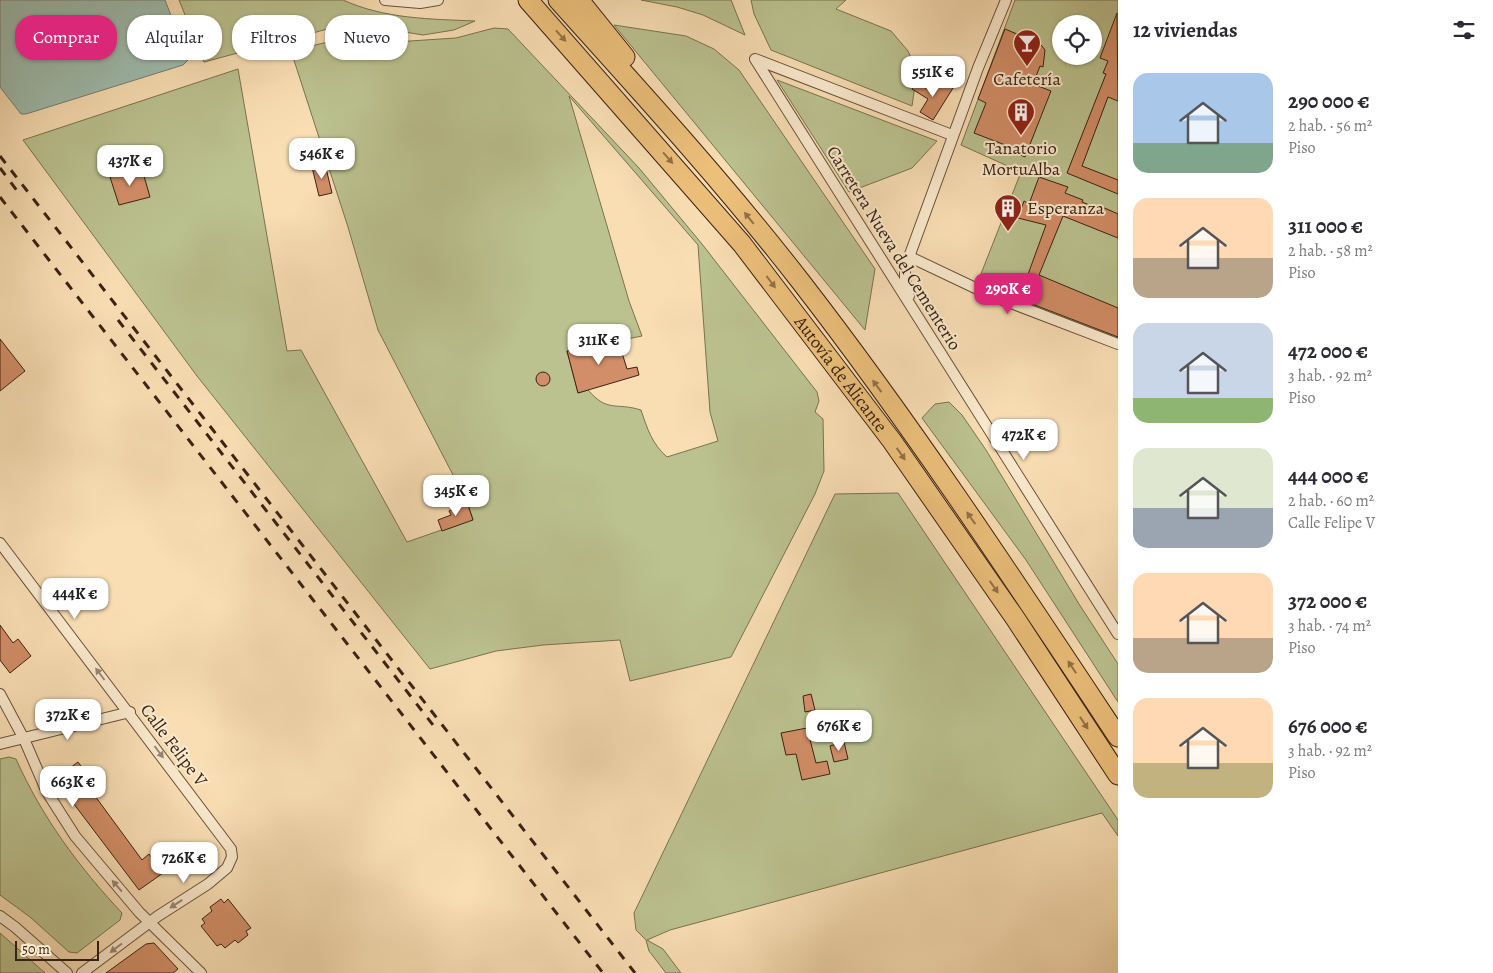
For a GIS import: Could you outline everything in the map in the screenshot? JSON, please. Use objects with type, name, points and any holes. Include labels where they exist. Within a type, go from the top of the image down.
[{"type":"highway","name":"Autovía de Alicante","points":[[528,0],[742,244],[880,426],[1015,618],[1118,775]]},
{"type":"highway","name":"Autovía de Alicante","points":[[558,0],[688,143],[801,283],[904,423],[992,549],[1118,737]]},
{"type":"highway","points":[[579,0],[666,106],[688,143]]},
{"type":"street","points":[[385,0],[420,4],[438,0]]},
{"type":"street","points":[[909,302],[905,280],[910,257],[952,135],[1006,0]]},
{"type":"street","name":"Carretera Nueva del Cementerio","points":[[952,135],[755,59],[1118,634]]},
{"type":"street","points":[[910,257],[990,295],[1118,344]]},
{"type":"street","name":"Calle Felipe V","points":[[0,543],[130,712],[231,849],[232,857],[227,868],[208,884],[150,922]]},
{"type":"street","points":[[0,694],[24,739],[48,792],[75,836],[150,922],[201,973]]},
{"type":"street","points":[[0,744],[130,712]]},
{"type":"street","points":[[0,916],[67,973]]},
{"type":"street","points":[[82,973],[150,922]]},
{"type":"green space","points":[[179,0],[343,0],[375,11],[397,15],[325,15],[325,30],[315,32],[315,15],[232,15],[232,55],[222,57],[222,15],[185,15]]},
{"type":"green space","points":[[641,0],[731,0],[745,35],[703,15],[677,7]]},
{"type":"green space","points":[[751,0],[846,0],[836,9],[891,31],[908,51],[917,71],[912,106],[771,50],[754,14]]},
{"type":"green space","points":[[1015,0],[1118,0],[1118,339],[977,284],[1021,172],[961,145]]},
{"type":"green space","points":[[408,17],[475,21],[454,30],[423,35],[408,33]]},
{"type":"green space","points":[[614,25],[686,36],[714,49],[739,70],[875,269],[865,330]]},
{"type":"green space","points":[[494,28],[508,29],[639,168],[702,244],[817,392],[819,401],[815,412],[823,419],[824,471],[815,494],[731,657],[630,681],[620,640],[543,645],[496,651],[430,669],[197,376],[23,140],[238,69],[287,351],[301,350],[407,542],[473,519],[467,502],[378,330],[348,227],[294,60],[315,60],[315,45],[325,43],[325,60],[408,60],[408,41],[456,38]],"holes":[[[569,96],[698,245],[710,412],[718,441],[667,457],[654,441],[641,410],[612,406],[601,402],[588,390],[578,393],[567,351],[642,336],[629,301]]]},
{"type":"green space","points":[[777,80],[937,141],[912,168],[849,192]]},
{"type":"green space","points":[[949,402],[962,415],[986,450],[1079,604],[1118,664],[1118,702],[1026,560],[922,418],[935,404]]},
{"type":"green space","points":[[898,493],[1118,820],[1118,836],[1102,813],[670,930],[647,940],[663,949],[681,973],[666,973],[649,951],[646,940],[636,930],[634,913],[835,494]]},
{"type":"green space","points":[[9,757],[16,759],[37,801],[62,840],[122,913],[120,920],[77,953],[69,952],[30,917],[0,895],[0,759]]},
{"type":"green space","points":[[0,933],[45,973],[0,973]]},
{"type":"shaded area","points":[[0,0],[165,0],[171,15],[127,15],[127,60],[188,60],[183,65],[26,114],[21,114],[0,87]]},
{"type":"building","points":[[1117,13],[1118,101],[1108,97],[1082,166],[1118,180],[1118,194],[1067,173],[1106,74],[1103,73],[1108,61],[1102,59],[1102,53]]},
{"type":"building","points":[[1005,29],[1024,37],[1025,46],[1041,45],[1045,50],[1043,67],[1040,66],[1033,84],[1051,91],[1025,157],[1011,151],[1013,148],[974,133],[986,103],[978,99]]},
{"type":"building","points":[[939,80],[953,88],[933,120],[920,112],[928,99],[912,89],[916,82],[932,92]]},
{"type":"building","points":[[325,164],[332,193],[319,196],[312,167]]},
{"type":"building","points":[[142,169],[150,197],[119,205],[110,177]]},
{"type":"building","points":[[1039,177],[1068,187],[1065,193],[1083,200],[1082,202],[1099,209],[1100,206],[1118,214],[1118,238],[1063,216],[1039,275],[1118,308],[1118,337],[1019,299],[1046,225],[1018,218],[1024,201],[1029,204]]},
{"type":"building","points":[[0,339],[25,371],[0,391]]},
{"type":"building","points":[[618,340],[627,369],[637,367],[639,375],[578,393],[567,351]]},
{"type":"building","points":[[543,372],[548,374],[550,379],[548,384],[543,386],[538,384],[536,379],[538,374]]},
{"type":"building","points":[[467,502],[473,520],[442,531],[438,520],[451,515],[449,511]]},
{"type":"building","points":[[0,625],[13,643],[18,639],[31,656],[10,673],[0,660]]},
{"type":"building","points":[[811,694],[815,710],[805,712],[803,696]]},
{"type":"building","points":[[807,728],[816,763],[827,761],[830,774],[802,780],[796,754],[786,755],[781,733]]},
{"type":"building","points":[[844,742],[848,759],[834,762],[830,746]]},
{"type":"building","points":[[78,762],[89,777],[84,781],[142,860],[149,854],[163,873],[139,890],[55,779]]},
{"type":"building","points":[[221,899],[224,903],[228,899],[251,928],[246,931],[248,935],[238,943],[235,940],[225,948],[221,944],[217,946],[201,926],[205,923],[202,919],[212,911],[210,907]]},
{"type":"building","points":[[154,943],[178,969],[173,973],[106,973],[146,944]]},
{"type":"railway","points":[[0,156],[635,973]]},
{"type":"railway","points":[[0,168],[18,192]]},
{"type":"railway","points":[[0,197],[603,973]]},
{"type":"railway","points":[[118,320],[433,725]]},
{"type":"place","name":"Cafetería","points":[[1027,67]]},
{"type":"place","name":"Tanatorio MortuAlba","points":[[1021,136]]},
{"type":"place","name":"Esperanza","points":[[1008,232]]}]
